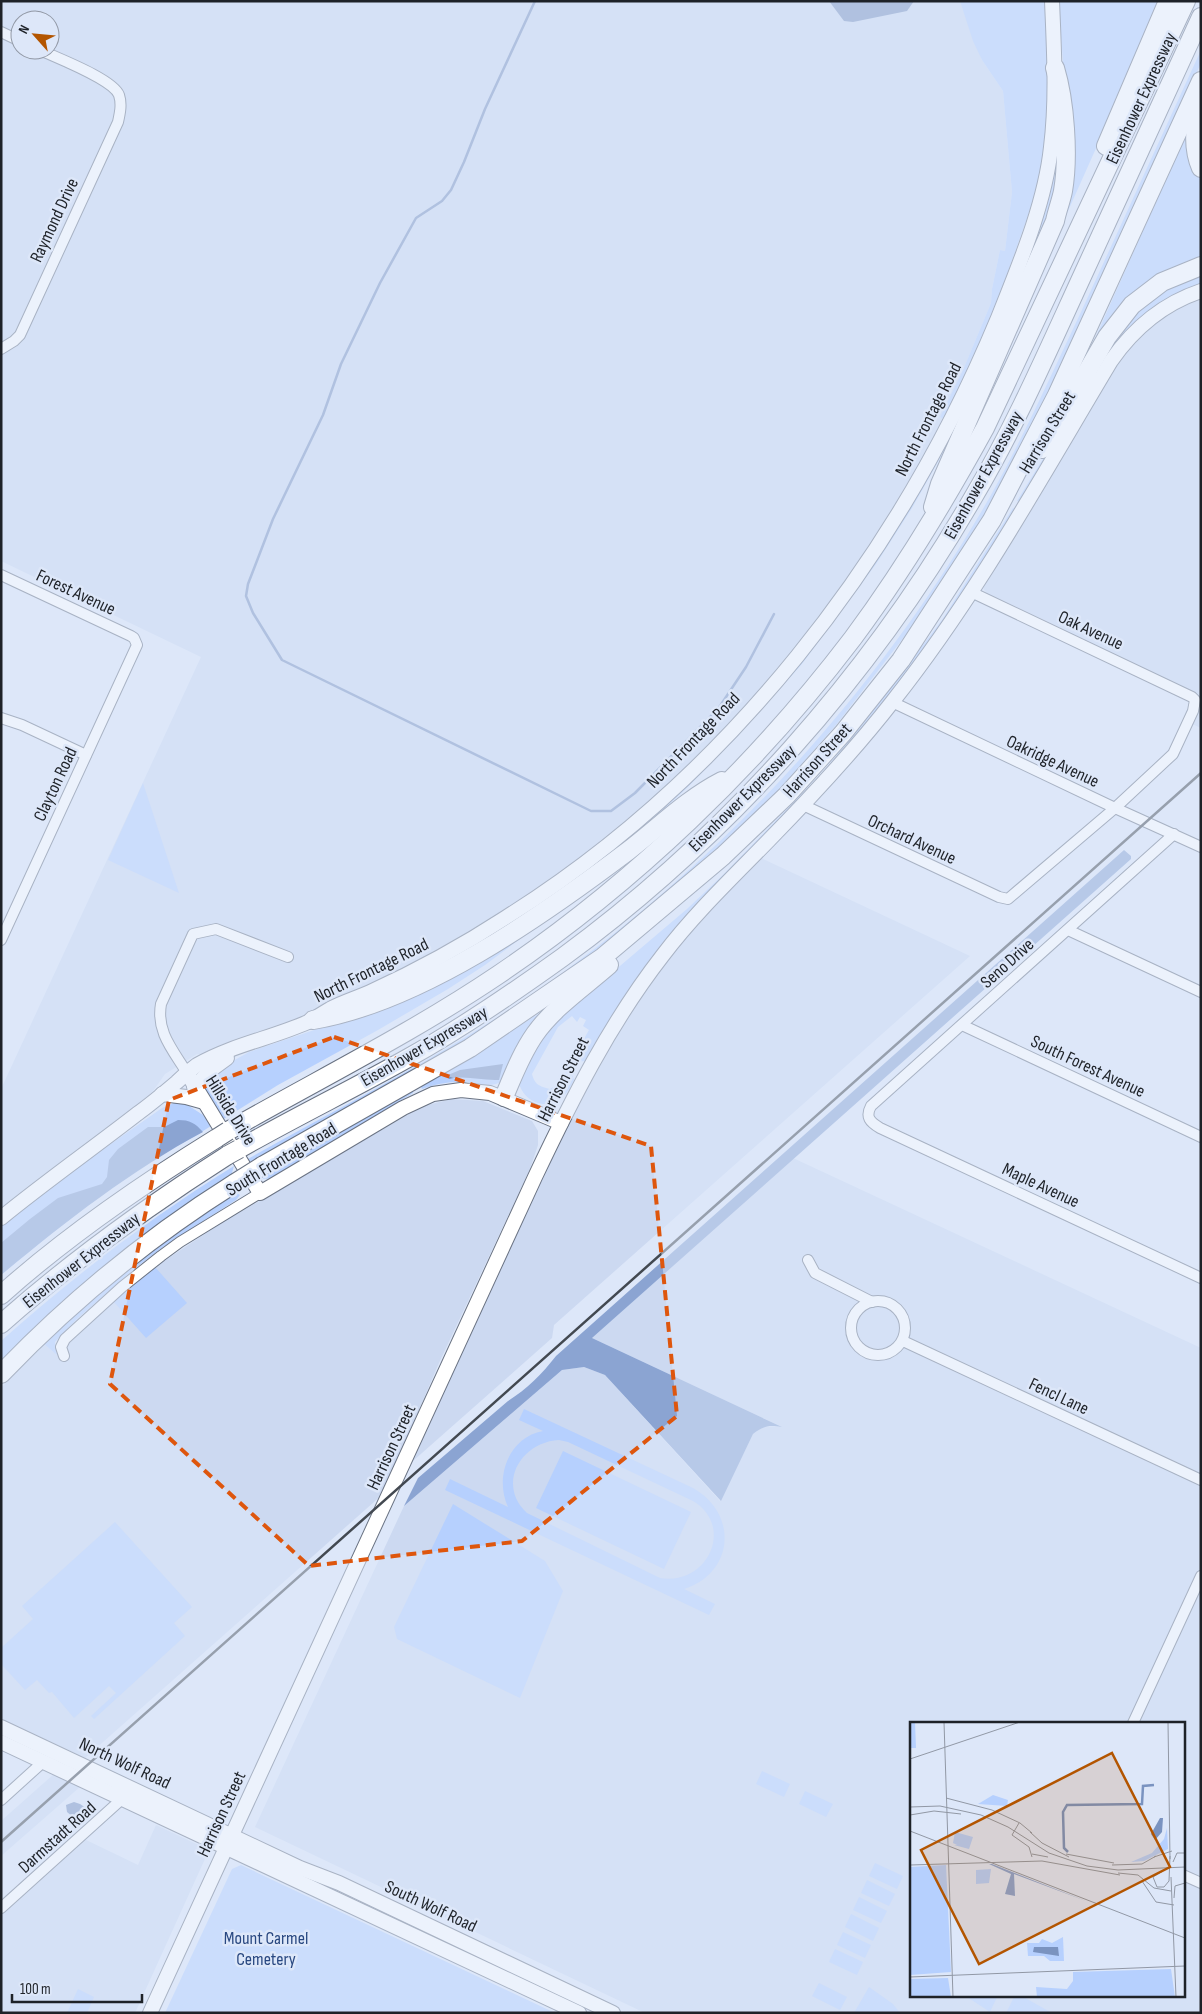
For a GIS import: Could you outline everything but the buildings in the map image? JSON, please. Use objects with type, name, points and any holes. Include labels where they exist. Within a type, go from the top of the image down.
[{"type":"highway","points":[[1072,242],[1080,207],[1168,1]]},
{"type":"highway","name":"Eisenhower Expressway","points":[[1,1295],[55,1249],[150,1180],[223,1134],[426,1020],[512,965],[593,905],[699,811],[738,772],[814,686],[853,638],[924,533],[953,486],[985,428],[1186,1]]},
{"type":"highway","points":[[1197,1],[1201,3]]},
{"type":"highway","name":"Eisenhower Expressway","points":[[1,1324],[63,1270],[140,1213],[234,1152],[450,1033],[566,954],[642,894],[690,851],[732,812],[804,734],[882,637],[974,497],[1029,391],[1201,17]]},
{"type":"highway","points":[[924,533],[940,484],[1055,221],[1062,192],[1065,157],[1061,87],[1055,68]]},
{"type":"highway","points":[[1,1374],[62,1314],[123,1261],[200,1205],[262,1166],[470,1048],[603,957],[723,856],[787,795],[855,719],[901,660],[992,520],[1057,395],[1201,81]]},
{"type":"highway","points":[[1201,104],[1194,135],[1196,153],[1201,168]]},
{"type":"highway","points":[[992,520],[1014,497],[1118,320],[1132,305],[1162,282],[1201,266]]},
{"type":"highway","points":[[313,1020],[363,1007],[388,997],[433,976],[486,947],[542,912],[608,866],[700,793],[738,772]]},
{"type":"highway","points":[[504,1098],[525,1049],[546,1020],[712,876],[723,856]]},
{"type":"main road","name":"North Frontage Road","points":[[1,1218],[196,1066],[254,1040],[265,1038],[313,1020],[326,1010],[388,983],[459,946],[506,918],[593,857],[662,800],[743,718],[806,643],[865,563],[912,490],[946,430],[990,336],[1017,268],[1043,189],[1051,148],[1055,68],[1052,1]]},
{"type":"main road","name":"Harrison Street","points":[[150,2013],[561,1123],[603,1043],[625,1006],[664,953],[711,899],[843,762],[892,702],[971,592],[1125,342],[1139,327],[1160,310],[1185,296],[1201,291]]},
{"type":"main road","points":[[194,1087],[226,1058],[265,1038]]},
{"type":"main road","name":"Hillside Drive","points":[[187,1073],[260,1193]]},
{"type":"main road","name":"South Frontage Road","points":[[260,1193],[404,1108],[433,1094],[461,1090],[490,1093],[561,1123]]},
{"type":"main road","points":[[162,1094],[186,1097],[204,1102]]},
{"type":"main road","name":"North Wolf Road","points":[[1,1726],[45,1755]]},
{"type":"main road","name":"North Wolf Road","points":[[1,1742],[45,1755],[229,1841]]},
{"type":"main road","name":"South Wolf Road","points":[[229,1841],[579,2013]]},
{"type":"main road","name":"South Wolf Road","points":[[229,1841],[613,2013]]},
{"type":"street","name":"Raymond Drive","points":[[1,349],[20,335],[118,122],[121,105],[120,96],[112,85],[60,59]]},
{"type":"street","name":"Forest Avenue","points":[[1,575],[131,636],[136,641]]},
{"type":"street","name":"Oak Avenue","points":[[971,592],[1185,692],[1195,700],[1193,711],[1173,754],[1115,808]]},
{"type":"street","name":"Clayton Road","points":[[1,940],[136,648],[136,641]]},
{"type":"street","name":"Oakridge Avenue","points":[[892,702],[1201,847]]},
{"type":"street","points":[[1,718],[22,725],[86,755]]},
{"type":"street","name":"Orchard Avenue","points":[[803,805],[999,897],[1008,899],[1115,808]]},
{"type":"street","name":"Seno Drive","points":[[869,1118],[871,1106],[1174,834]]},
{"type":"street","points":[[187,1073],[166,1040],[160,1026],[159,1016],[161,1004],[193,934],[216,929],[288,957]]},
{"type":"street","points":[[1068,930],[1201,992]]},
{"type":"street","name":"South Forest Avenue","points":[[962,1025],[1201,1137]]},
{"type":"street","name":"Maple Avenue","points":[[869,1118],[880,1128],[1201,1278]]},
{"type":"street","name":"South Frontage Road","points":[[64,1356],[62,1347],[65,1339],[122,1287],[180,1242],[260,1193]]},
{"type":"street","points":[[808,1260],[815,1273],[872,1302]]},
{"type":"street","points":[[872,1302],[885,1302],[898,1309],[905,1320],[906,1328],[903,1341],[895,1350],[881,1356],[867,1354],[857,1345],[851,1333],[852,1320],[859,1308],[872,1302]]},
{"type":"street","name":"Fencl Lane","points":[[903,1341],[1201,1480]]},
{"type":"street","points":[[1133,1722],[1201,1576]]},
{"type":"street","points":[[1,1800],[45,1755]]},
{"type":"street","name":"Darmstadt Road","points":[[1,1908],[126,1792]]},
{"type":"street","points":[[1184,1875],[1201,1883]]},
{"type":"highlighted area","points":[[334,1037],[651,1146],[677,1416],[522,1541],[309,1566],[110,1384],[169,1100]]},
{"type":"shaded area","points":[[1,1],[960,1],[982,60],[1003,91],[1012,192],[1005,251],[1000,250],[991,303],[963,370],[940,417],[945,420],[869,548],[819,618],[772,676],[731,722],[651,802],[535,895],[415,967],[295,1020],[204,1055],[197,1054],[165,1074],[153,1091],[123,1118],[1,1212],[1,1089],[201,657],[1,561]]},
{"type":"shaded area","points":[[829,1],[914,1],[907,11],[853,22],[844,21]]},
{"type":"shaded area","points":[[1201,297],[1201,728],[1192,724],[1194,693],[1188,689],[991,597],[984,590],[983,586],[1120,356],[1131,342],[1170,310]]},
{"type":"shaded area","points":[[1124,850],[1131,856],[1131,859],[592,1338],[782,1427],[766,1427],[753,1434],[721,1501],[605,1375],[584,1367],[562,1370],[404,1506],[418,1478],[528,1386],[556,1356]]},
{"type":"shaded area","points":[[759,857],[970,956],[554,1325],[552,1338],[405,1468],[578,1097],[607,1044],[677,942]]},
{"type":"shaded area","points":[[503,1064],[499,1080],[449,1079],[448,1075],[460,1070]]},
{"type":"shaded area","points":[[452,1099],[483,1101],[532,1121],[538,1131],[538,1145],[530,1169],[439,1363],[383,1494],[85,1758],[1,1719],[1,1388],[44,1344],[57,1355],[85,1327],[155,1267],[220,1224],[423,1106]]},
{"type":"shaded area","points":[[178,1120],[192,1123],[203,1132],[124,1180],[49,1236],[1,1275],[1,1243],[58,1198],[102,1184],[107,1177],[109,1160],[118,1149],[148,1127],[164,1127]]},
{"type":"shaded area","points":[[793,1158],[1201,1348],[1201,2013],[645,2013],[255,1827],[404,1506],[562,1370],[584,1367],[605,1375],[720,1501],[753,1434],[762,1427],[780,1426],[592,1338]]},
{"type":"shaded area","points":[[54,1774],[81,1786],[1,1856],[1,1821]]},
{"type":"shaded area","points":[[74,1802],[86,1808],[83,1817],[73,1817],[67,1812],[66,1805]]},
{"type":"shaded area","points":[[156,1825],[209,1850],[135,2013],[1,2013],[1,1914],[84,1839],[138,1865]]},
{"type":"green space","points":[[960,1],[1045,1],[1050,69],[1045,156],[1036,193],[993,314],[945,420],[940,417],[963,370],[991,303],[1000,250],[1005,251],[1012,192],[1003,91],[982,60],[973,41]]},
{"type":"green space","points":[[1058,1],[1159,1],[1151,25],[1006,350],[1058,228],[1069,132]]},
{"type":"green space","points":[[1201,50],[1201,63],[1048,396],[984,517],[925,610],[836,725],[774,795],[717,852],[588,959],[468,1040],[255,1162],[246,1160],[449,1047],[527,998],[565,971],[629,922],[690,870],[748,814],[803,756],[855,694],[904,630],[949,564],[991,495],[1015,450],[1081,312]]},
{"type":"green space","points":[[1187,132],[1195,172],[1201,180],[1201,260],[1179,268],[1085,361]]},
{"type":"green space","points":[[1059,143],[1055,203],[956,430],[912,508],[876,564],[802,664],[735,739],[689,786],[634,837],[578,877],[633,833],[667,802],[761,706],[946,441]]},
{"type":"green space","points":[[1201,273],[1201,285],[1139,319],[1118,341],[1020,502],[1017,501],[1057,436],[1112,338],[1154,295]]},
{"type":"green space","points":[[1013,508],[1016,510],[956,605],[904,677],[849,746],[628,992],[585,1061],[576,1062],[572,1060],[589,1030],[583,1026],[586,1020],[580,1017],[577,1022],[572,1016],[558,1027],[532,1074],[538,1084],[550,1089],[560,1083],[566,1071],[572,1074],[574,1080],[565,1095],[556,1102],[549,1104],[534,1102],[528,1098],[520,1086],[518,1078],[547,1028],[687,909],[724,874],[821,774],[863,724],[942,620]]},
{"type":"green space","points":[[143,783],[179,893],[108,860]]},
{"type":"green space","points":[[532,930],[485,965],[448,989],[278,1085],[222,1120],[203,1086],[231,1062],[249,1052],[338,1022]]},
{"type":"green space","points":[[548,1008],[501,1082],[488,1085],[449,1082],[422,1089],[421,1087]]},
{"type":"green space","points":[[413,1091],[413,1093],[272,1178],[264,1179],[262,1177]]},
{"type":"green space","points":[[179,1101],[186,1102],[186,1104],[203,1115],[211,1126],[153,1160],[107,1191],[1,1275],[1,1226],[78,1167],[162,1108]]},
{"type":"green space","points":[[234,1166],[231,1176],[1,1364],[1,1341],[29,1317],[114,1248],[203,1185]]},
{"type":"green space","points":[[240,1189],[238,1194],[240,1195],[236,1200],[163,1247],[134,1269],[77,1319],[55,1342],[57,1355],[44,1344],[139,1262]]},
{"type":"green space","points":[[155,1267],[187,1303],[146,1338],[114,1302]]},
{"type":"green space","points":[[524,1409],[693,1488],[708,1499],[718,1512],[723,1527],[724,1542],[721,1557],[713,1570],[701,1581],[684,1589],[715,1604],[709,1615],[445,1490],[450,1479],[508,1507],[503,1483],[504,1471],[508,1460],[513,1450],[521,1441],[543,1431],[519,1420]],"holes":[[[559,1440],[568,1442],[693,1501],[706,1512],[712,1525],[714,1538],[710,1552],[703,1564],[691,1573],[677,1578],[660,1578],[527,1513],[518,1502],[514,1490],[513,1478],[517,1466],[524,1456],[534,1448]]]},
{"type":"green space","points":[[563,1451],[691,1512],[664,1569],[536,1508]]},
{"type":"green space","points":[[453,1504],[545,1561],[563,1591],[520,1698],[397,1639],[394,1627]]},
{"type":"green space","points":[[115,1522],[192,1607],[174,1623],[185,1636],[94,1719],[91,1716],[116,1693],[109,1686],[74,1718],[52,1692],[49,1693],[37,1680],[25,1690],[1,1664],[1,1648],[33,1619],[22,1606]]},
{"type":"green space","points":[[762,1771],[790,1784],[784,1797],[756,1784]]},
{"type":"green space","points":[[805,1791],[833,1804],[826,1817],[799,1804]]},
{"type":"green space","points":[[875,1863],[903,1876],[897,1889],[869,1876]]},
{"type":"green space","name":"Mount Carmel Cemetery","points":[[241,1865],[555,2013],[165,2013],[232,1869]]},
{"type":"green space","points":[[867,1880],[895,1894],[889,1906],[861,1893]]},
{"type":"green space","points":[[859,1897],[887,1911],[881,1923],[853,1910]]},
{"type":"green space","points":[[851,1914],[879,1928],[873,1941],[845,1927]]},
{"type":"green space","points":[[843,1932],[871,1945],[865,1958],[837,1945]]},
{"type":"green space","points":[[835,1949],[863,1962],[857,1975],[829,1962]]},
{"type":"green space","points":[[819,1983],[847,1997],[840,2010],[812,1996]]},
{"type":"green space","points":[[869,1987],[893,2004],[900,2013],[854,2013]]},
{"type":"green space","points":[[78,1989],[94,1997],[87,2013],[67,2013]]},
{"type":"green space","points":[[966,1996],[998,1996],[990,2012]]},
{"type":"green space","points":[[1014,1996],[1022,1996],[1052,2013],[1006,2013]]},
{"type":"waterway","points":[[535,1],[485,109],[451,190],[442,201],[416,218],[380,283],[341,364],[323,415],[273,519],[248,584],[246,596],[253,613],[282,660],[591,811],[611,811],[635,793],[718,709],[746,667],[774,614]]},
{"type":"railway","points":[[1,1842],[1201,773]]}]
